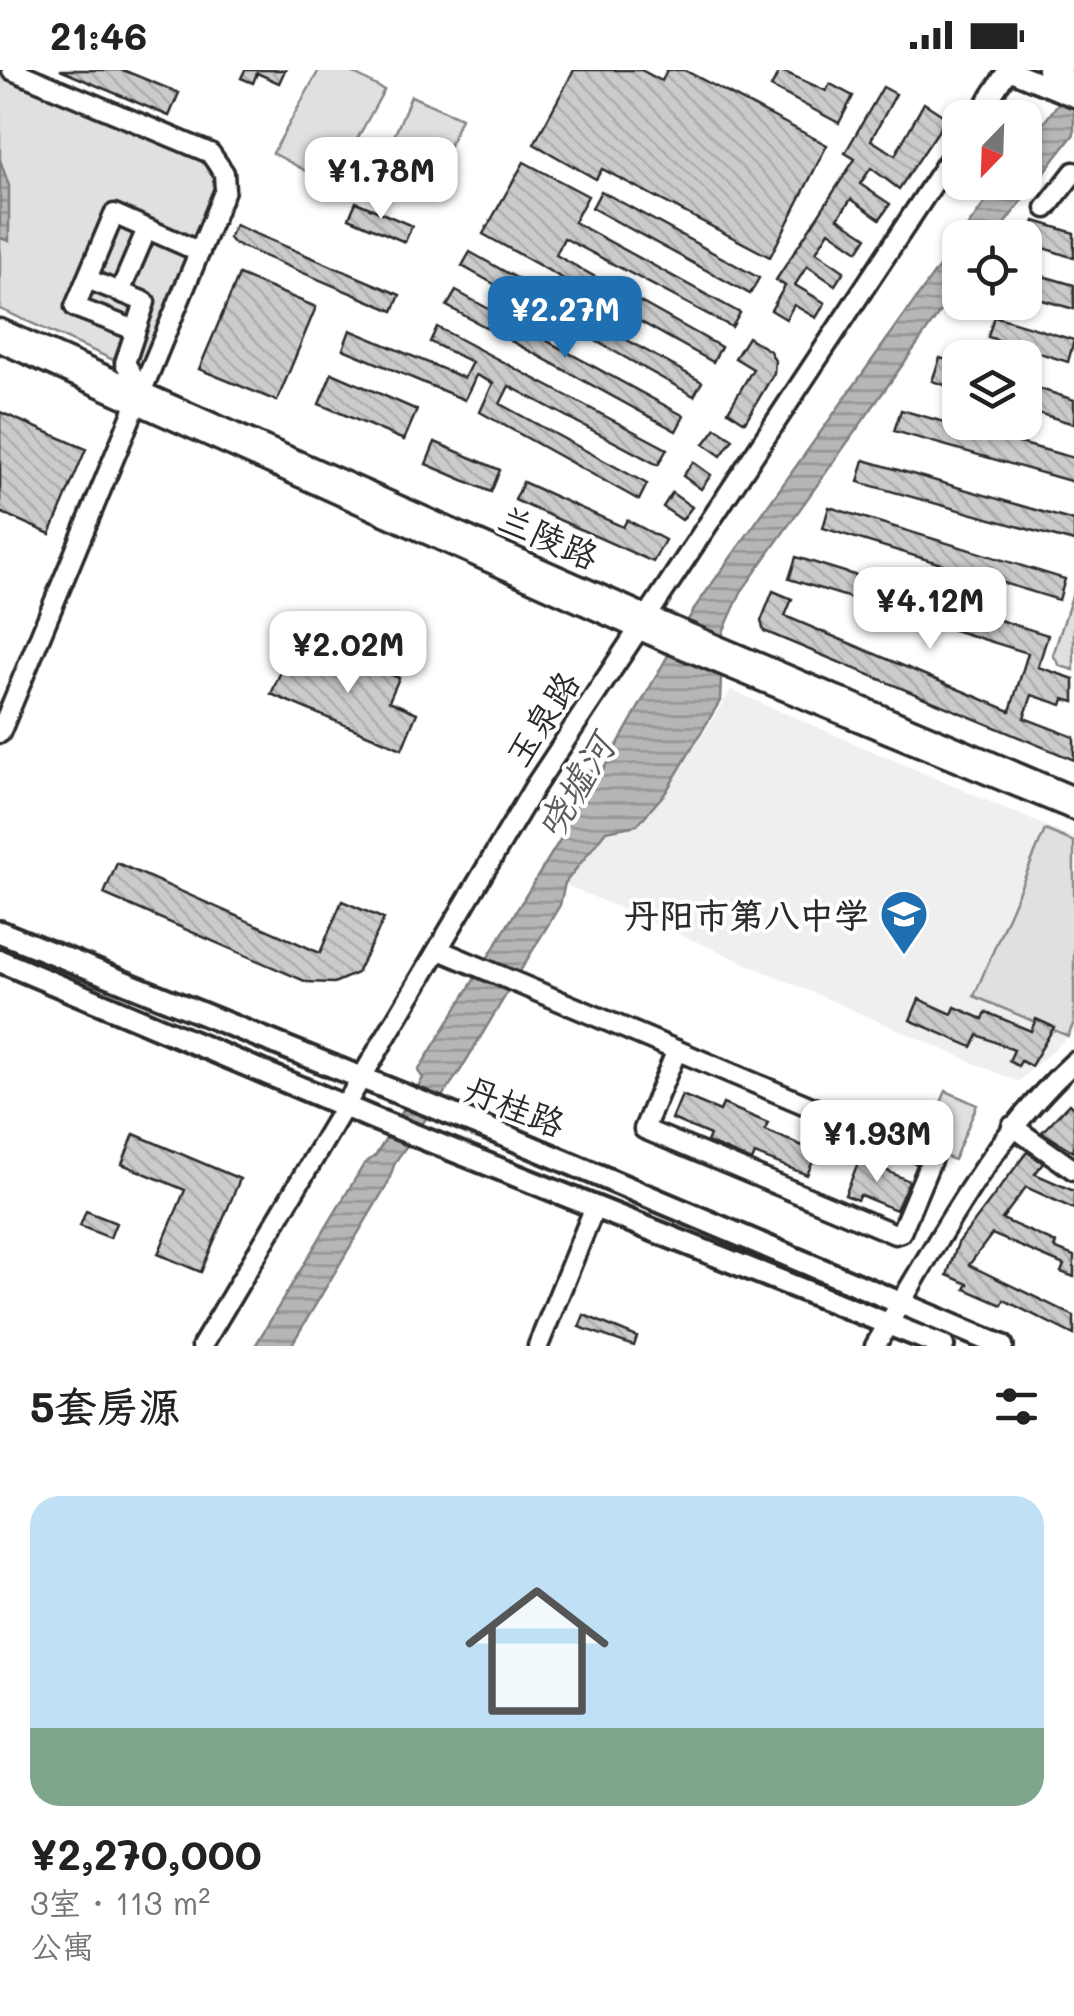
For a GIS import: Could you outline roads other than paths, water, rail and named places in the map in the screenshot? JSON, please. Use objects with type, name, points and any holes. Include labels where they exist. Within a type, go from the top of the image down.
[{"type":"main road","name":"丹桂路","points":[[0,932],[444,1111],[1002,1346]]},
{"type":"main road","name":"丹桂路","points":[[0,961],[594,1209],[943,1346]]},
{"type":"street","points":[[0,733],[225,190],[219,161],[210,153],[12,70]]},
{"type":"street","points":[[989,100],[1008,70],[1063,83]]},
{"type":"street","name":"玉泉路","points":[[202,1346],[535,786],[942,170]]},
{"type":"street","points":[[1046,208],[1074,172]]},
{"type":"street","points":[[135,330],[75,307],[114,214],[200,252]]},
{"type":"street","points":[[120,292],[147,229]]},
{"type":"street","points":[[87,279],[145,302],[125,364],[140,399]]},
{"type":"street","name":"兰陵路","points":[[0,329],[140,399]]},
{"type":"street","name":"兰陵路","points":[[0,342],[140,399],[672,635],[1074,797]]},
{"type":"street","name":"兰陵路","points":[[727,658],[1074,810]]},
{"type":"street","points":[[439,950],[532,988],[932,1158],[900,1232],[895,1234],[644,1128],[677,1050]]},
{"type":"street","points":[[875,1346],[972,1181],[1012,1126],[1074,1062]]},
{"type":"street","points":[[1012,1126],[1074,1170]]},
{"type":"street","points":[[538,1346],[594,1209]]},
{"type":"place","name":"丹阳市第八中学","points":[[904,956]]},
{"type":"water label","name":"哓墟河","points":[[574,786]]}]
